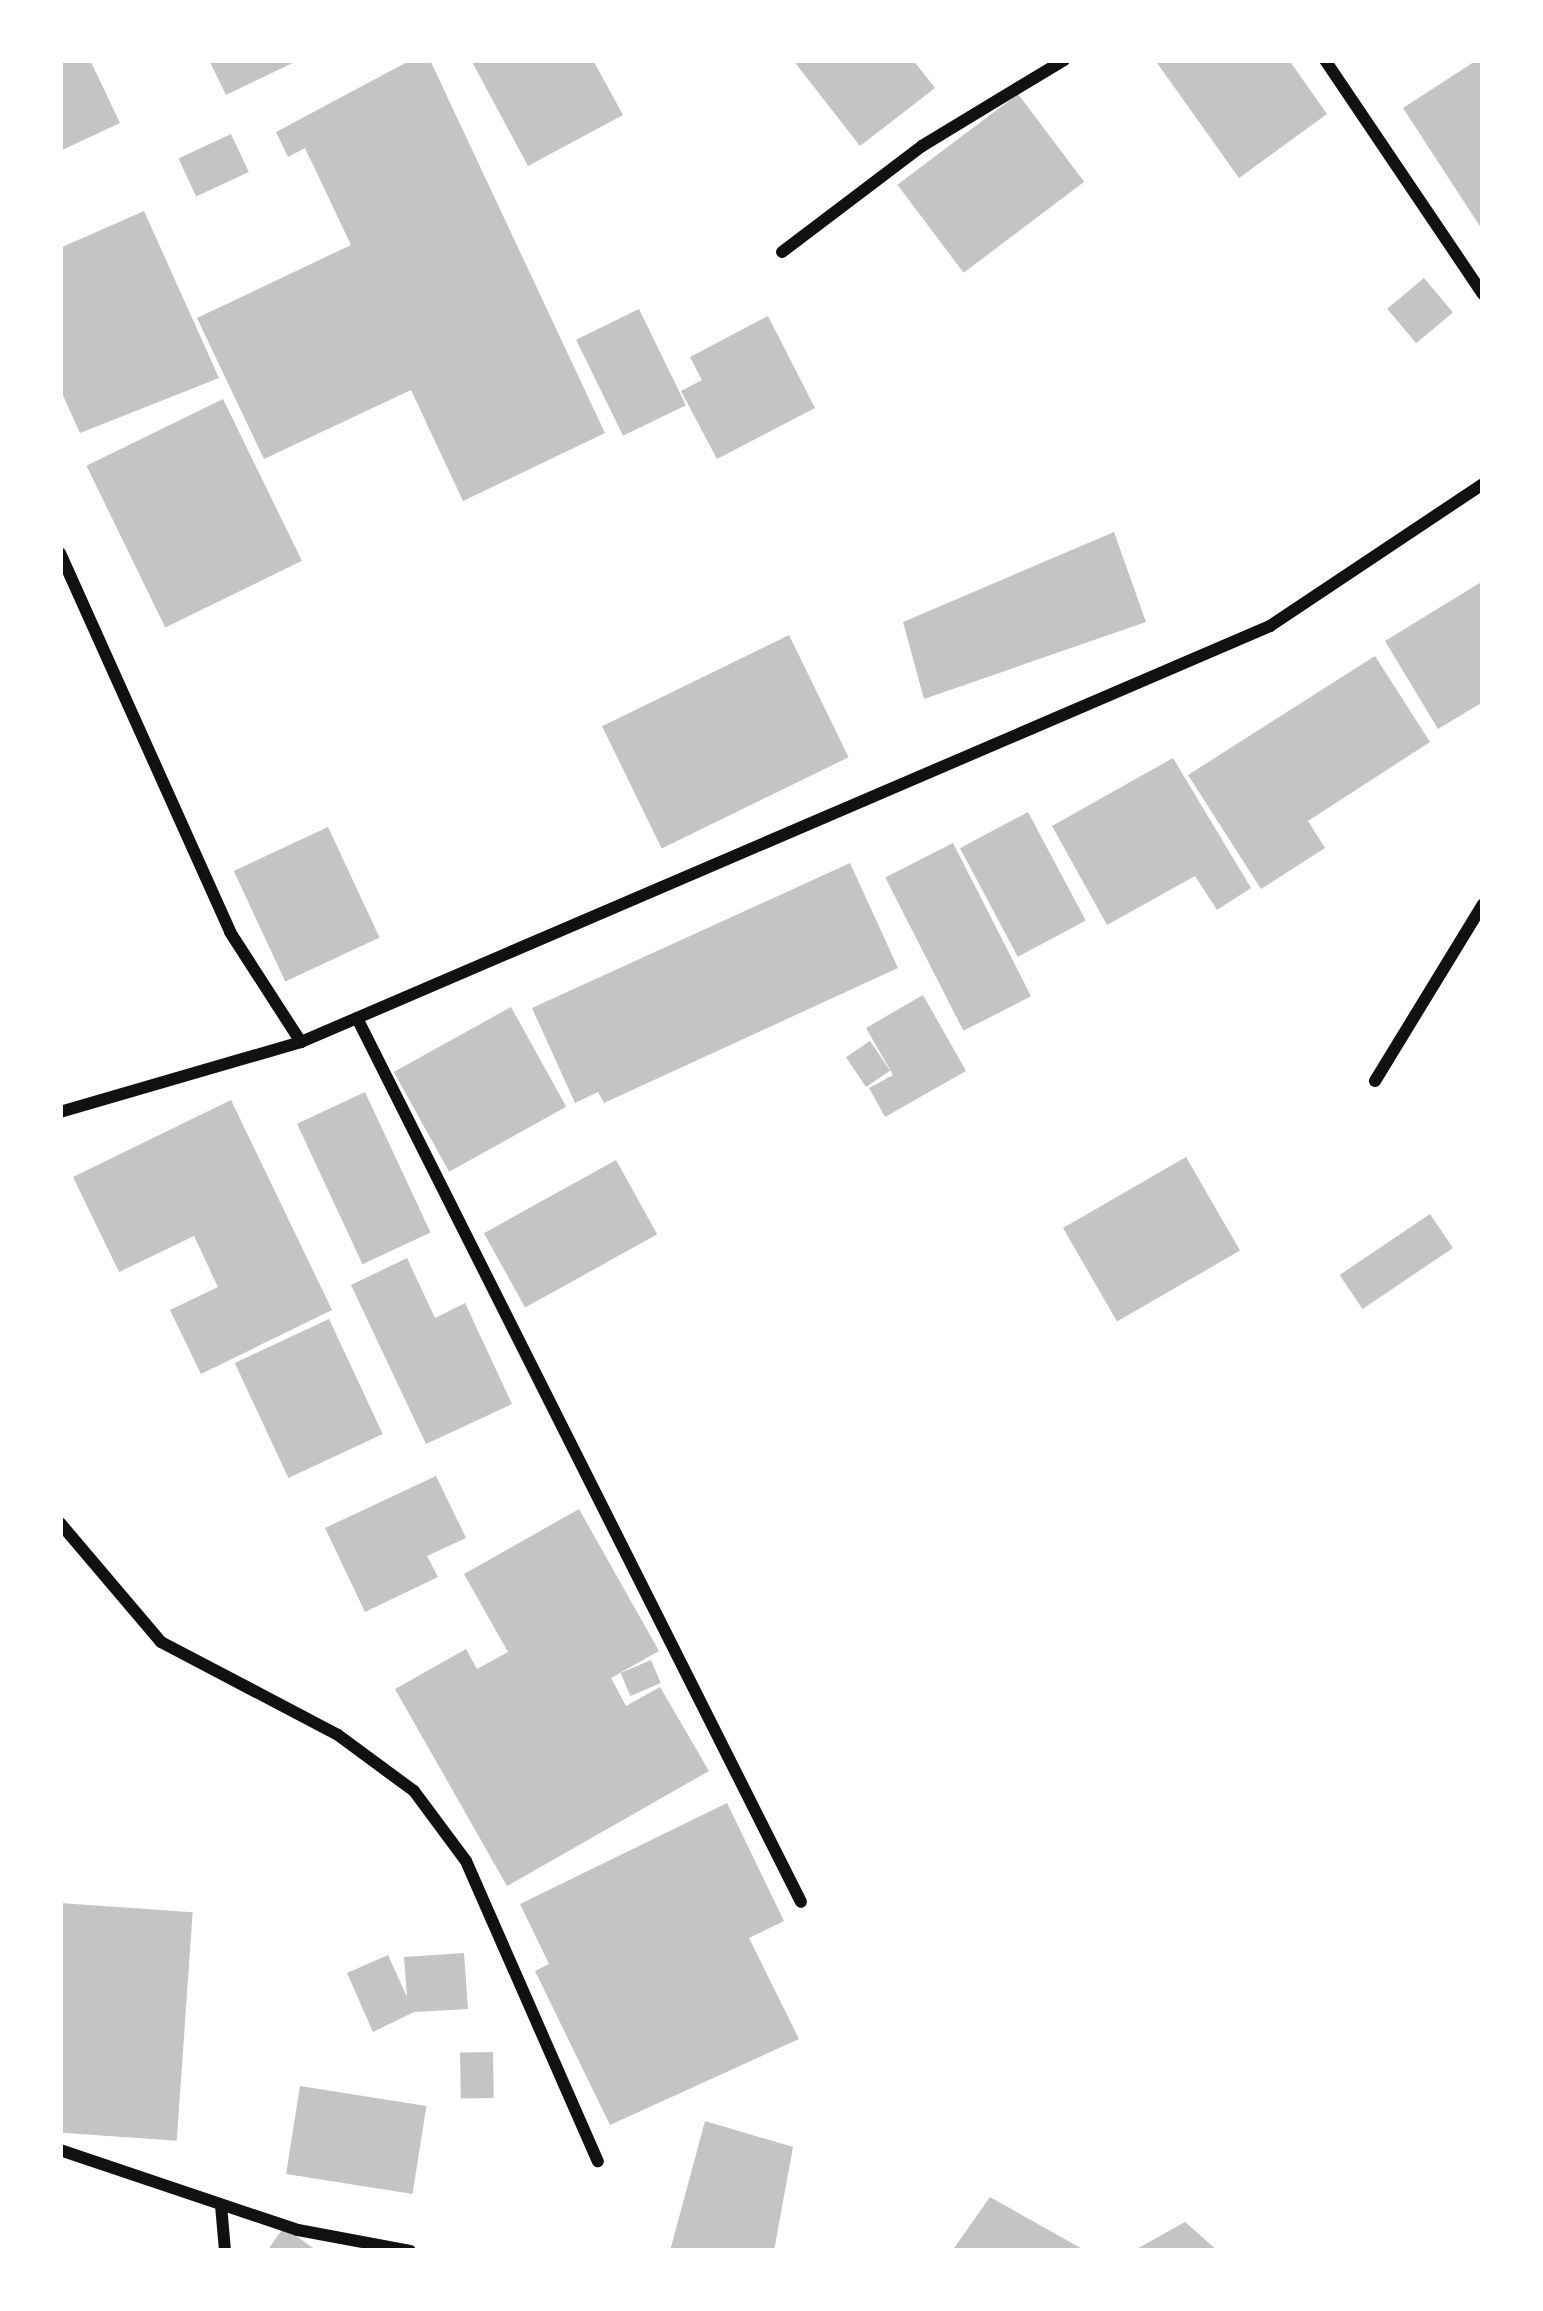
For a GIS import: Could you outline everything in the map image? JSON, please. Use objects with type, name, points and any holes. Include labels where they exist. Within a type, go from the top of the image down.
[{"type":"street","points":[[782,252],[922,146],[1064,60]]},
{"type":"street","points":[[1325,60],[1483,294]]},
{"type":"street","points":[[60,1112],[301,1042],[1270,626],[1483,484]]},
{"type":"street","points":[[60,553],[230,932],[301,1042]]},
{"type":"street","points":[[1375,1082],[1483,904]]},
{"type":"street","points":[[357,1018],[801,1901]]},
{"type":"street","points":[[60,1523],[161,1642],[338,1735],[414,1791],[466,1861],[598,2162]]},
{"type":"street","points":[[60,2150],[298,2230],[410,2251]]},
{"type":"street","points":[[221,2204],[225,2251]]},
{"type":"building","points":[[60,60],[90,60],[120,123],[60,151]]},
{"type":"building","points":[[209,60],[299,60],[226,95]]},
{"type":"building","points":[[411,60],[430,60],[605,433],[463,501],[411,390],[264,459],[197,318],[351,245],[305,148],[288,157],[276,132]]},
{"type":"building","points":[[471,60],[593,60],[623,115],[528,166]]},
{"type":"building","points":[[793,60],[913,60],[935,88],[860,146]]},
{"type":"building","points":[[1155,60],[1289,60],[1327,114],[1239,178]]},
{"type":"building","points":[[1483,60],[1483,231],[1403,108]]},
{"type":"building","points":[[1018,94],[1084,182],[964,273],[897,185]]},
{"type":"building","points":[[231,134],[249,172],[196,197],[178,159]]},
{"type":"building","points":[[144,211],[219,378],[80,433],[60,389],[60,248]]},
{"type":"building","points":[[1424,278],[1453,312],[1416,343],[1387,309]]},
{"type":"building","points":[[639,309],[686,405],[623,436],[576,340]]},
{"type":"building","points":[[768,316],[815,408],[717,459],[681,391],[702,380],[690,357]]},
{"type":"building","points":[[223,399],[302,561],[165,627],[86,466]]},
{"type":"building","points":[[1114,532],[1146,622],[924,699],[903,622]]},
{"type":"building","points":[[1483,581],[1483,702],[1438,729],[1385,641]]},
{"type":"building","points":[[789,635],[849,757],[662,848],[602,726]]},
{"type":"building","points":[[1375,656],[1430,742],[1308,821],[1325,848],[1261,889],[1188,775]]},
{"type":"building","points":[[1173,758],[1251,888],[1217,910],[1195,876],[1107,925],[1052,826]]},
{"type":"building","points":[[1028,812],[1086,921],[1018,957],[960,848]]},
{"type":"building","points":[[328,827],[380,938],[285,982],[234,871]]},
{"type":"building","points":[[953,843],[1031,996],[963,1031],[885,878]]},
{"type":"building","points":[[850,863],[898,968],[604,1103],[598,1092],[575,1103],[532,1008]]},
{"type":"building","points":[[923,995],[966,1071],[885,1117],[869,1088],[893,1075],[866,1028]]},
{"type":"building","points":[[511,1007],[566,1107],[449,1172],[394,1072]]},
{"type":"building","points":[[870,1041],[890,1071],[866,1087],[846,1057]]},
{"type":"building","points":[[365,1092],[431,1232],[363,1264],[297,1124]]},
{"type":"building","points":[[231,1100],[332,1310],[201,1374],[170,1310],[218,1287],[194,1236],[119,1272],[73,1177]]},
{"type":"building","points":[[1186,1157],[1240,1251],[1117,1322],[1063,1228]]},
{"type":"building","points":[[616,1160],[657,1234],[525,1308],[484,1233]]},
{"type":"building","points":[[1430,1214],[1453,1248],[1363,1309],[1340,1275]]},
{"type":"building","points":[[407,1258],[435,1318],[465,1303],[512,1404],[426,1444],[351,1285]]},
{"type":"building","points":[[329,1319],[383,1434],[288,1478],[235,1363]]},
{"type":"building","points":[[436,1476],[466,1538],[427,1556],[438,1577],[365,1612],[325,1528]]},
{"type":"building","points":[[579,1509],[659,1651],[611,1678],[626,1706],[660,1687],[709,1771],[507,1886],[395,1689],[466,1649],[477,1669],[508,1652],[464,1574]]},
{"type":"building","points":[[651,1660],[661,1683],[630,1696],[621,1673]]},
{"type":"building","points":[[727,1803],[784,1921],[749,1938],[799,2039],[610,2125],[535,1971],[549,1964],[520,1904]]},
{"type":"building","points":[[60,1903],[193,1912],[177,2141],[60,2133]]},
{"type":"building","points":[[464,1953],[468,2009],[414,2012],[373,2032],[347,1973],[388,1955],[407,1997],[404,1957]]},
{"type":"building","points":[[493,2052],[494,2098],[461,2099],[460,2053]]},
{"type":"building","points":[[300,2086],[426,2106],[413,2194],[286,2174]]},
{"type":"building","points":[[705,2121],[793,2147],[774,2251],[670,2251]]},
{"type":"building","points":[[990,2197],[1086,2251],[952,2251]]},
{"type":"building","points":[[1185,2222],[1218,2251],[1133,2251]]},
{"type":"building","points":[[284,2227],[317,2251],[267,2251]]}]
